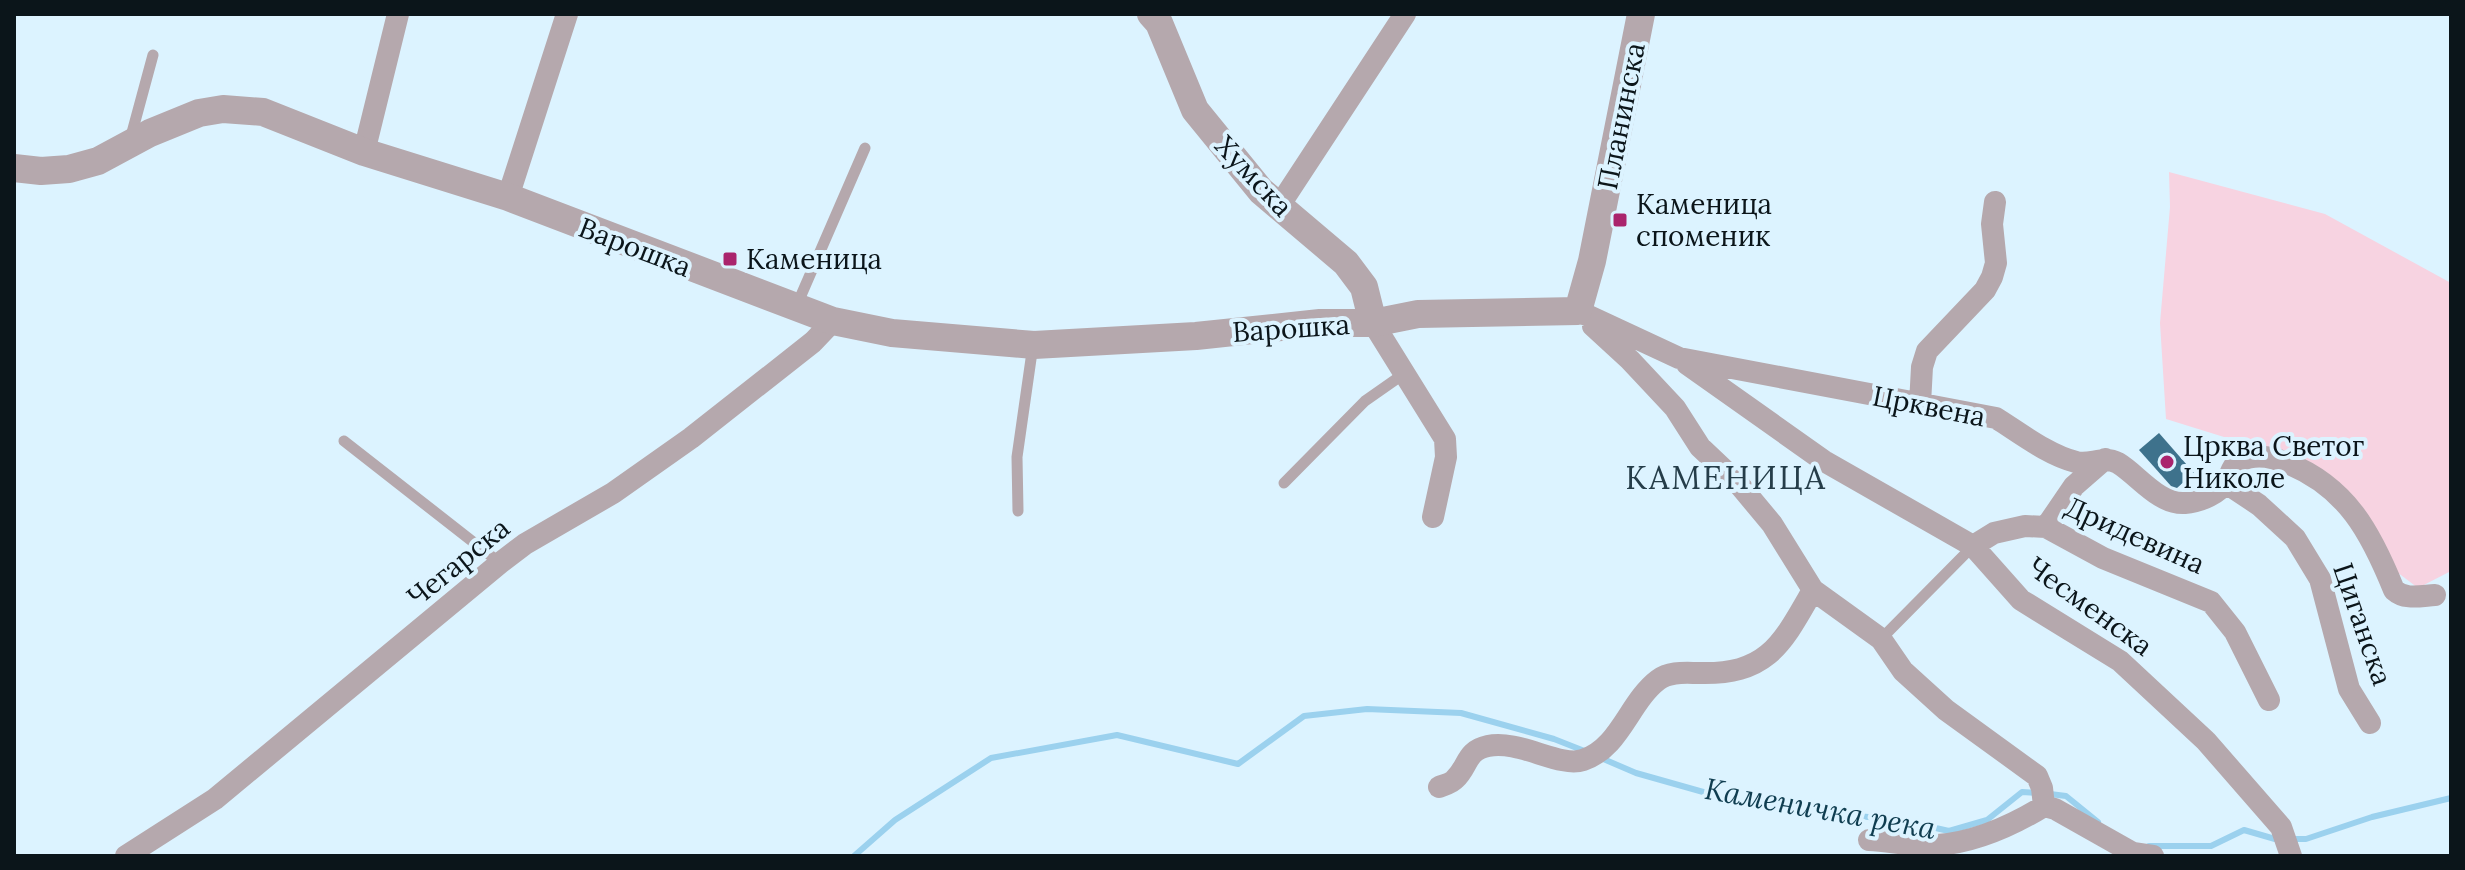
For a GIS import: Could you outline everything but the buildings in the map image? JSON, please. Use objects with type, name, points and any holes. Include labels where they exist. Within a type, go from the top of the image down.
[{"type":"street","points":[[364,152],[398,14]]},
{"type":"street","points":[[508,197],[567,14]]},
{"type":"street","points":[[1279,206],[1405,14]]},
{"type":"street","name":"Планинска","points":[[1578,311],[1592,261],[1641,14]]},
{"type":"street","name":"Хумска","points":[[1160,17],[1195,110],[1261,191],[1346,263],[1364,287],[1373,323]]},
{"type":"street","name":"Варошка","points":[[14,168],[41,171],[69,169],[98,161],[175,121],[199,113],[239,109],[263,112],[364,152],[508,197],[833,321],[892,333],[1034,345],[1196,336],[1320,323],[1373,323]]},
{"type":"street","points":[[1920,404],[1922,367],[1927,351],[1978,297],[1992,277],[1996,263],[1992,224],[1995,202]]},
{"type":"street","points":[[1578,311],[1675,408],[1700,447],[1737,482],[1772,524],[1813,590],[1881,639],[1903,671],[1946,710],[2037,776],[2044,806]]},
{"type":"street","name":"Црквена","points":[[1373,323],[1418,314],[1578,311],[1679,358],[1996,418],[2038,444],[2078,463],[2105,459],[2115,461],[2162,497],[2183,504],[2206,498],[2226,483],[2234,465],[2243,459],[2274,458],[2310,473],[2346,502],[2372,537],[2394,590],[2406,596],[2435,595]]},
{"type":"street","name":"Чегарска","points":[[126,856],[215,799],[500,563],[525,544],[613,493],[691,438],[813,342],[833,321]]},
{"type":"street","points":[[1373,323],[1445,439],[1446,457],[1433,517]]},
{"type":"street","name":"Чесменска","points":[[1679,358],[1824,461],[1973,546],[2021,600],[2120,661],[2206,741],[2281,827],[2291,856]]},
{"type":"street","points":[[2046,527],[2074,486],[2105,459]]},
{"type":"street","name":"Циганска","points":[[2226,483],[2259,505],[2295,538],[2320,579],[2349,689],[2370,723]]},
{"type":"street","name":"Дридевина","points":[[1973,546],[1994,533],[2025,526],[2046,527],[2103,558],[2211,602],[2235,632],[2269,700]]},
{"type":"street","points":[[1439,787],[1455,780],[1469,755],[1485,746],[1504,743],[1551,757],[1581,761],[1602,749],[1615,736],[1658,680],[1672,674],[1725,674],[1758,664],[1785,638],[1813,590]]},
{"type":"street","points":[[1869,840],[1910,850],[1975,838],[2019,821],[2044,806],[2055,809],[2133,853],[2153,856]]},
{"type":"lane","points":[[128,145],[153,55]]},
{"type":"lane","points":[[796,308],[865,148]]},
{"type":"lane","points":[[1018,511],[1017,457],[1034,345]]},
{"type":"lane","points":[[1284,483],[1365,401],[1405,372]]},
{"type":"lane","points":[[344,441],[500,563]]},
{"type":"lane","points":[[1881,639],[1973,546]]},
{"type":"shaded area","points":[[2169,172],[2325,214],[2451,283],[2451,571],[2418,588],[2389,566],[2367,525],[2282,455],[2166,419],[2160,323],[2170,207]]},
{"type":"waterway","name":"Каменичка река","points":[[854,856],[895,820],[991,758],[1117,735],[1238,764],[1304,716],[1367,709],[1461,713],[1554,739],[1587,752]]},
{"type":"waterway","name":"Каменичка река","points":[[1601,758],[1636,773],[1728,799],[1805,811],[1900,820],[1949,831],[1987,820],[2022,792],[2037,793]]},
{"type":"waterway","name":"Каменичка река","points":[[2050,794],[2066,796],[2098,822]]},
{"type":"waterway","name":"Каменичка река","points":[[2149,846],[2211,846],[2244,830],[2275,839],[2306,839],[2372,817],[2451,798]]},
{"type":"place","name":"Каменица споменик","points":[[1620,220]]},
{"type":"place","name":"Каменица","points":[[730,259]]},
{"type":"place","name":"Црква Светог Николе","points":[[2167,462]]},
{"type":"district","name":"КАМЕНИЦА","points":[[1726,478]]}]
